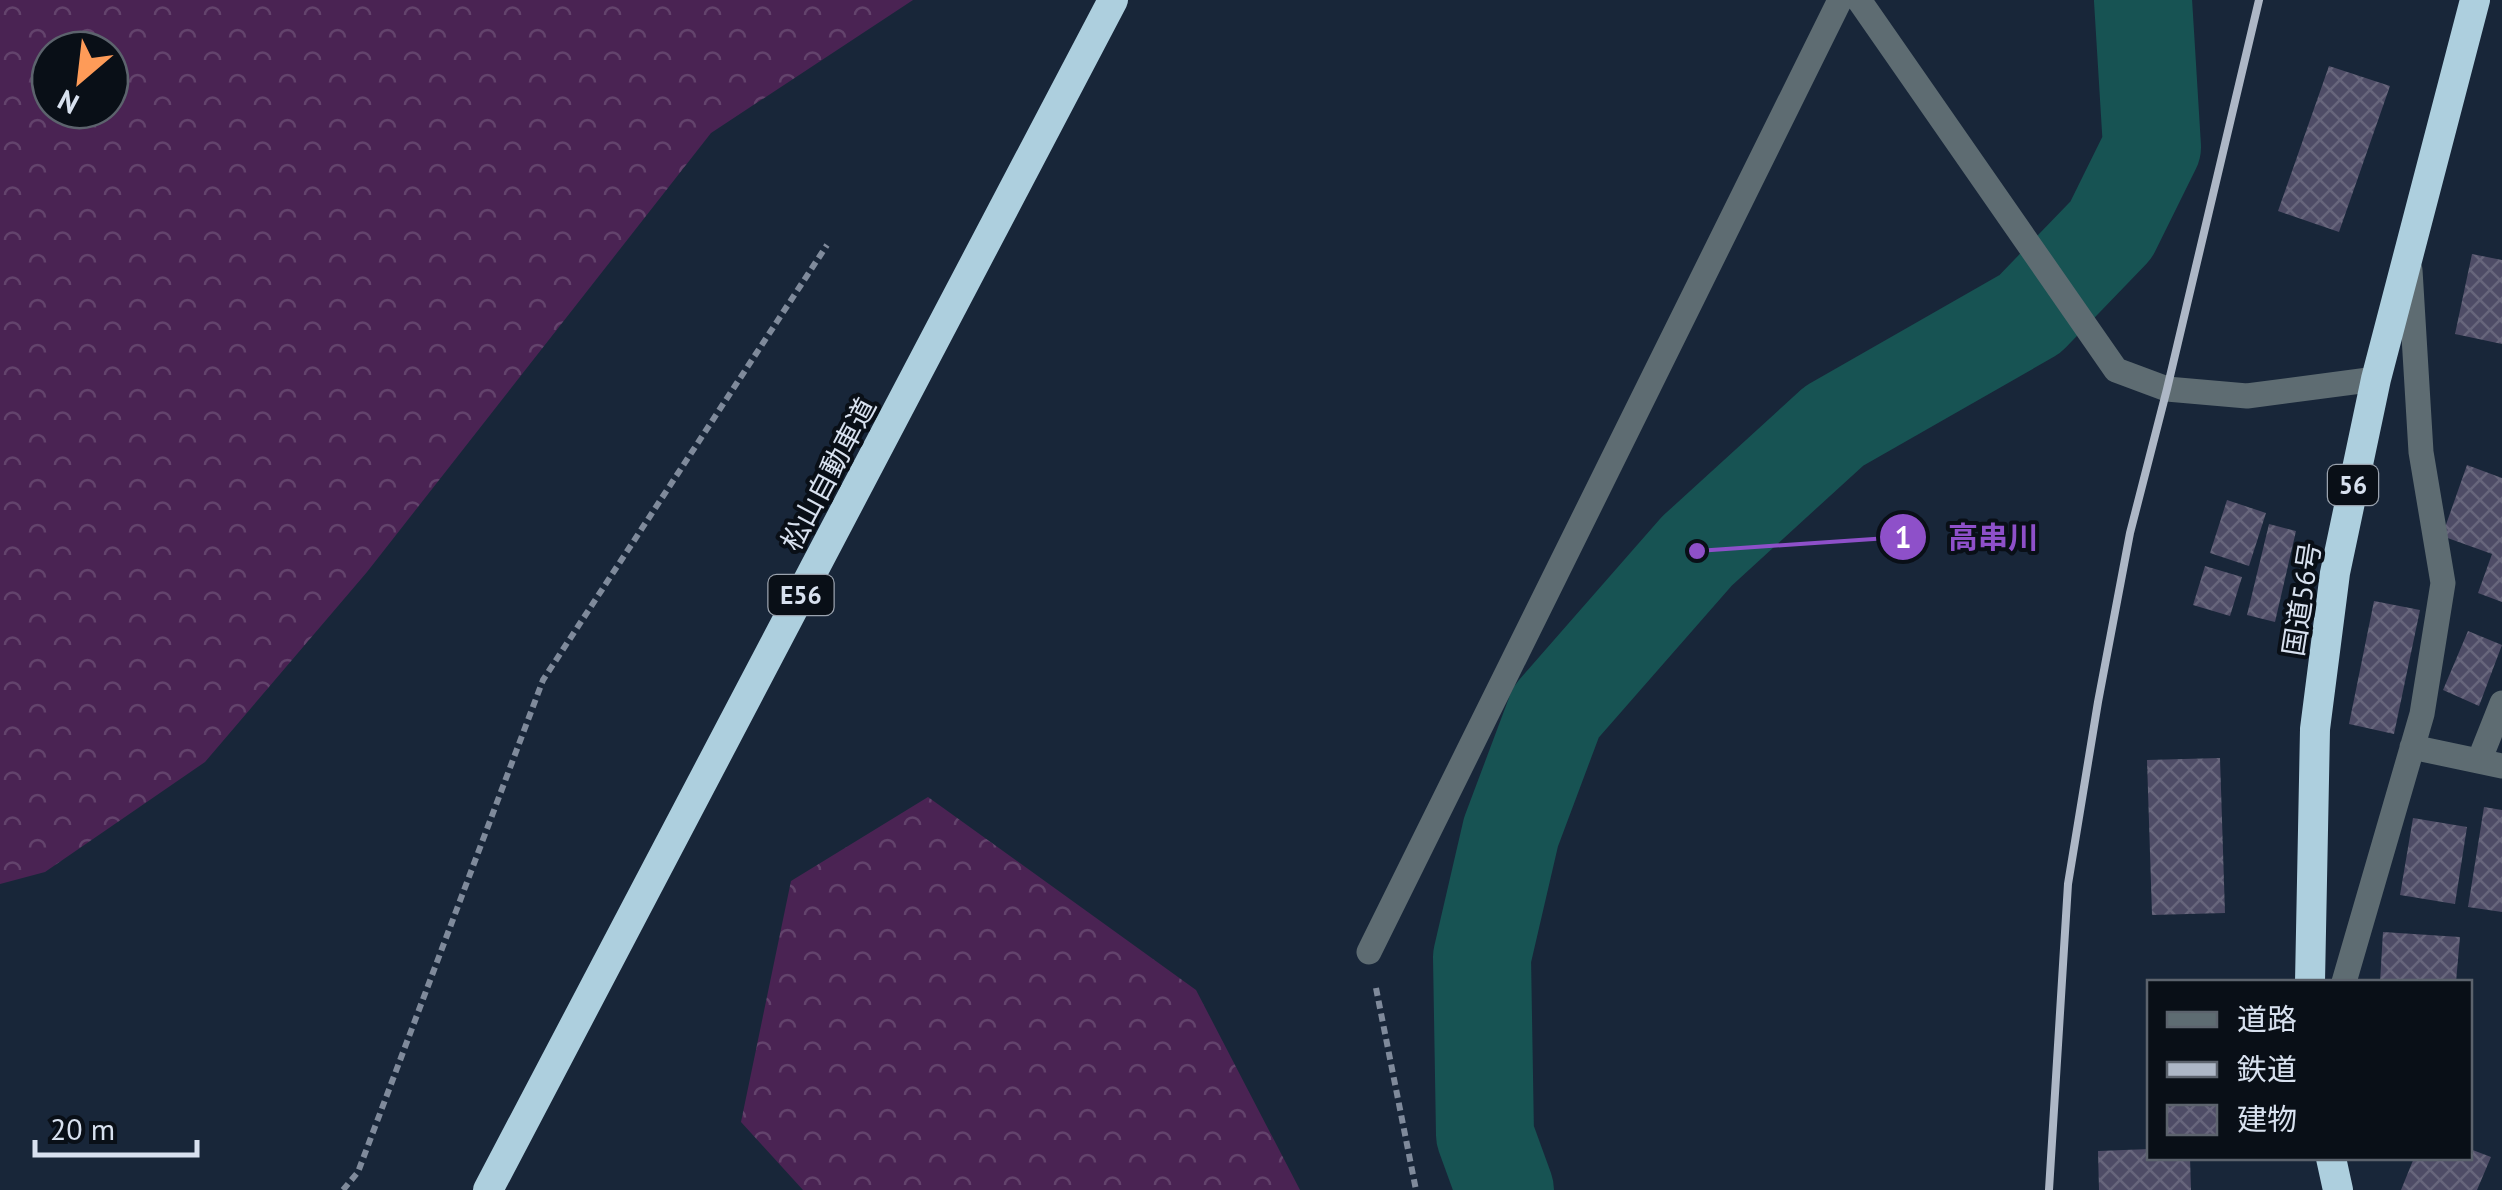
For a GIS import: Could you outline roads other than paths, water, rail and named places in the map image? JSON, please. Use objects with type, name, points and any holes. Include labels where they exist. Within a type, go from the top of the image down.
[{"type":"highway","name":"松山自動車道","points":[[488,1190],[1114,0]]},
{"type":"highway","name":"国道56号","points":[[2310,980],[2315,728],[2335,572],[2376,379],[2475,0]]},
{"type":"highway","points":[[2331,1160],[2338,1190]]},
{"type":"street","points":[[1368,952],[1840,0]]},
{"type":"street","points":[[1859,0],[2116,370],[2168,389],[2247,396],[2376,379]]},
{"type":"street","points":[[2345,980],[2422,714],[2443,583],[2421,452],[2409,250]]},
{"type":"street","points":[[2412,747],[2490,763],[2502,702]]},
{"type":"waterway","points":[[1505,1190],[1485,1135],[1482,957],[1511,832],[1556,712],[1697,551],[1834,426],[2030,314],[2111,230],[2152,147],[2143,0]]},
{"type":"railway","points":[[2049,1190],[2068,884],[2098,702],[2130,533],[2259,0]]},
{"type":"place","name":"高串川","points":[[1697,551]]}]
